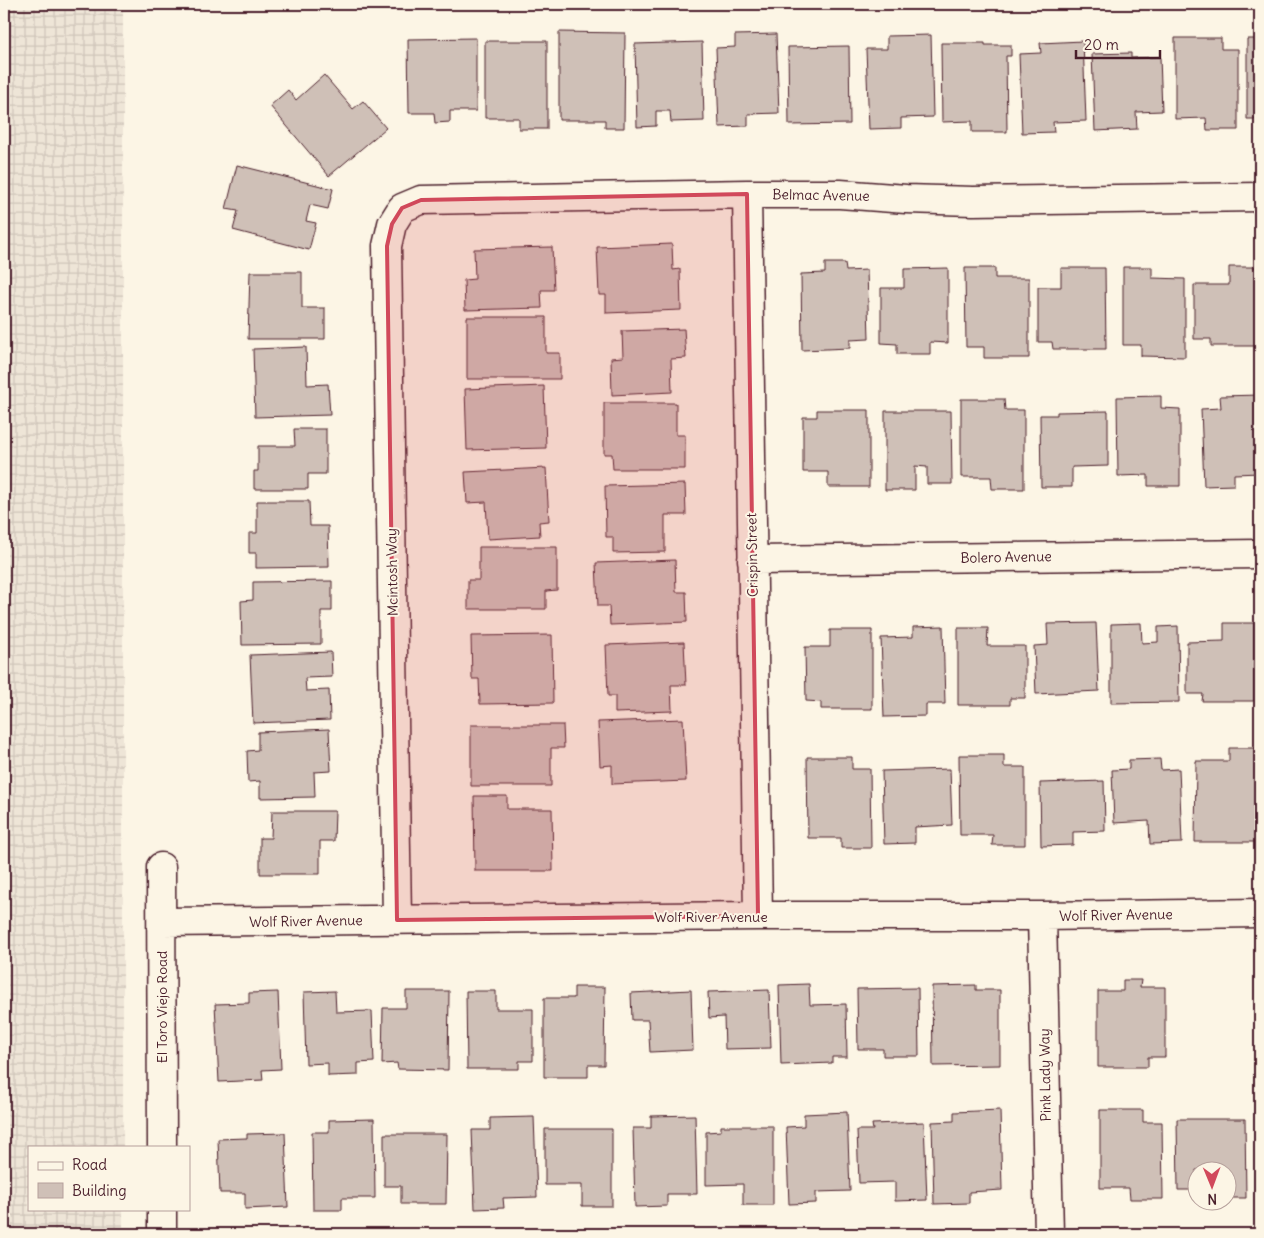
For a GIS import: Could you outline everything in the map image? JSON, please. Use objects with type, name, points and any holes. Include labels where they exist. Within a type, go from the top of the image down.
[{"type":"street","name":"Belmac Avenue","points":[[392,224],[402,208],[421,200],[747,194],[840,194],[906,199],[973,201],[1260,197]]},
{"type":"street","name":"Crispin Street","points":[[747,194],[758,916]]},
{"type":"street","name":"Mcintosh Way","points":[[392,224],[387,246],[397,920]]},
{"type":"street","name":"Bolero Avenue","points":[[752,560],[1260,554]]},
{"type":"street","name":"El Toro Viejo Road","points":[[162,867],[162,1146]]},
{"type":"street","name":"Wolf River Avenue","points":[[162,922],[758,916],[1042,916],[1260,912]]},
{"type":"street","name":"Pink Lady Way","points":[[1042,916],[1049,1234]]},
{"type":"street","points":[[162,1210],[162,1234]]},
{"type":"highlighted area","points":[[747,194],[758,916],[397,920],[387,246],[392,224],[402,208],[421,200]]},
{"type":"shaded area","points":[[4,4],[123,4],[123,1146],[28,1146],[28,1210],[123,1210],[123,1234],[4,1234]]},
{"type":"building","points":[[559,32],[625,33],[624,128],[605,128],[605,120],[559,120]]},
{"type":"building","points":[[776,34],[779,113],[748,114],[748,126],[719,127],[716,48],[735,47],[735,35]]},
{"type":"building","points":[[931,35],[933,117],[901,118],[901,128],[869,129],[866,49],[887,49],[887,36]]},
{"type":"building","points":[[476,38],[476,111],[450,111],[450,122],[435,123],[434,113],[409,113],[408,39]]},
{"type":"building","points":[[1175,38],[1221,38],[1221,49],[1238,49],[1238,130],[1207,130],[1206,118],[1175,119]]},
{"type":"building","points":[[1247,39],[1260,39],[1260,119],[1247,119]]},
{"type":"building","points":[[485,41],[547,41],[547,129],[519,129],[519,118],[485,118]]},
{"type":"building","points":[[1083,41],[1086,121],[1053,122],[1054,132],[1022,133],[1019,54],[1041,53],[1040,43]]},
{"type":"building","points":[[702,42],[704,121],[671,122],[670,111],[656,111],[656,126],[637,127],[635,44]]},
{"type":"building","points":[[941,43],[1011,45],[1011,56],[1006,56],[1007,132],[972,132],[972,121],[942,122]]},
{"type":"building","points":[[849,46],[850,124],[789,125],[788,47]]},
{"type":"building","points":[[1131,53],[1131,58],[1160,57],[1162,111],[1136,112],[1137,129],[1095,131],[1092,54]]},
{"type":"building","points":[[324,75],[353,109],[363,101],[386,128],[329,176],[270,106],[288,90],[296,100]]},
{"type":"building","points":[[237,165],[333,189],[328,209],[310,205],[306,221],[316,223],[309,250],[233,230],[238,211],[226,209]]},
{"type":"building","points":[[672,244],[673,270],[680,269],[681,310],[606,313],[606,295],[599,295],[597,247]]},
{"type":"building","points":[[552,247],[554,290],[541,290],[542,308],[465,310],[464,280],[475,279],[474,249]]},
{"type":"building","points":[[825,263],[845,263],[846,271],[867,270],[869,339],[850,340],[850,348],[802,350],[801,274],[825,273]]},
{"type":"building","points":[[1123,267],[1152,267],[1152,278],[1185,279],[1185,357],[1141,356],[1141,345],[1123,345]]},
{"type":"building","points":[[1229,267],[1260,267],[1260,346],[1211,346],[1211,339],[1194,339],[1194,285],[1229,285]]},
{"type":"building","points":[[948,268],[948,343],[930,342],[930,354],[897,354],[897,344],[881,343],[881,288],[904,288],[904,269]]},
{"type":"building","points":[[965,268],[995,268],[995,278],[1029,278],[1029,358],[984,358],[984,347],[966,347]]},
{"type":"building","points":[[1061,268],[1105,268],[1106,349],[1053,349],[1052,342],[1038,342],[1038,287],[1061,287]]},
{"type":"building","points":[[250,272],[302,272],[302,308],[325,308],[325,339],[248,339]]},
{"type":"building","points":[[467,317],[546,317],[546,353],[560,353],[560,379],[467,379]]},
{"type":"building","points":[[684,329],[686,358],[671,359],[672,392],[612,395],[611,358],[623,357],[622,331]]},
{"type":"building","points":[[306,347],[307,385],[328,384],[330,415],[255,417],[253,349]]},
{"type":"building","points":[[544,386],[546,448],[467,450],[465,389]]},
{"type":"building","points":[[1260,395],[1260,473],[1234,474],[1234,485],[1204,486],[1201,409],[1221,408],[1220,396]]},
{"type":"building","points":[[1161,396],[1161,408],[1180,409],[1180,486],[1148,486],[1148,475],[1118,476],[1117,397]]},
{"type":"building","points":[[961,399],[1004,399],[1005,410],[1024,410],[1024,489],[992,489],[991,477],[961,477]]},
{"type":"building","points":[[604,403],[676,403],[676,435],[685,435],[685,469],[613,469],[612,454],[604,454]]},
{"type":"building","points":[[817,410],[869,410],[869,487],[828,487],[828,472],[803,472],[803,417],[817,417]]},
{"type":"building","points":[[885,411],[951,411],[952,484],[927,484],[927,467],[915,466],[915,490],[885,490]]},
{"type":"building","points":[[1108,411],[1108,466],[1072,467],[1072,487],[1041,487],[1040,415],[1057,415],[1057,412]]},
{"type":"building","points":[[294,429],[326,429],[326,474],[308,474],[308,489],[254,489],[254,471],[258,471],[258,446],[295,446]]},
{"type":"building","points":[[546,468],[549,521],[539,522],[540,536],[488,539],[486,502],[467,503],[465,472]]},
{"type":"building","points":[[685,484],[686,515],[665,515],[665,552],[613,553],[613,537],[606,537],[605,486]]},
{"type":"building","points":[[257,501],[309,501],[310,526],[328,526],[329,567],[256,568],[256,553],[249,553],[249,533],[257,533]]},
{"type":"building","points":[[479,547],[557,547],[557,590],[546,591],[546,609],[468,609],[468,580],[479,580]]},
{"type":"building","points":[[675,560],[676,592],[686,592],[687,622],[610,625],[609,606],[598,606],[596,563]]},
{"type":"building","points":[[332,581],[332,611],[321,611],[321,644],[242,645],[241,601],[253,600],[253,582]]},
{"type":"building","points":[[1096,623],[1099,691],[1036,694],[1034,646],[1048,645],[1047,624]]},
{"type":"building","points":[[1141,623],[1142,643],[1158,642],[1158,627],[1178,626],[1179,702],[1111,703],[1111,624]]},
{"type":"building","points":[[1224,623],[1254,623],[1254,701],[1202,701],[1203,694],[1187,694],[1187,642],[1224,641]]},
{"type":"building","points":[[943,626],[945,704],[926,704],[926,716],[884,717],[881,638],[913,637],[913,627]]},
{"type":"building","points":[[958,628],[988,628],[987,646],[1025,646],[1025,698],[1010,698],[1010,705],[958,705]]},
{"type":"building","points":[[830,630],[872,630],[872,709],[821,709],[821,702],[806,701],[805,647],[830,647]]},
{"type":"building","points":[[552,635],[553,703],[480,704],[479,679],[472,679],[471,636]]},
{"type":"building","points":[[684,642],[686,685],[671,685],[672,711],[615,713],[615,696],[608,696],[606,645]]},
{"type":"building","points":[[331,652],[332,677],[305,678],[306,691],[329,690],[330,720],[253,723],[250,655]]},
{"type":"building","points":[[683,719],[686,781],[612,784],[612,765],[600,766],[598,722]]},
{"type":"building","points":[[471,725],[563,725],[564,748],[551,748],[551,786],[471,786]]},
{"type":"building","points":[[329,729],[331,771],[314,772],[315,797],[260,798],[260,781],[248,782],[247,751],[258,750],[258,732]]},
{"type":"building","points":[[1229,748],[1257,748],[1257,842],[1195,842],[1196,761],[1229,761]]},
{"type":"building","points":[[959,755],[1004,755],[1004,767],[1025,767],[1025,845],[992,845],[993,835],[960,835]]},
{"type":"building","points":[[807,757],[852,757],[852,769],[870,769],[871,848],[841,848],[841,838],[808,838]]},
{"type":"building","points":[[1160,759],[1161,770],[1179,769],[1182,843],[1150,844],[1149,821],[1114,823],[1112,770],[1129,769],[1129,760]]},
{"type":"building","points":[[950,769],[952,825],[915,827],[915,843],[884,844],[882,771]]},
{"type":"building","points":[[1104,781],[1105,831],[1073,832],[1073,845],[1041,846],[1040,783]]},
{"type":"building","points":[[474,796],[507,796],[507,809],[552,809],[553,871],[475,871]]},
{"type":"building","points":[[272,811],[335,811],[334,841],[320,841],[320,874],[260,874],[260,838],[271,838]]},
{"type":"building","points":[[1256,978],[1260,978],[1260,1057],[1257,1057]]},
{"type":"building","points":[[1123,980],[1141,980],[1140,987],[1165,987],[1165,1057],[1148,1057],[1148,1067],[1098,1067],[1098,991],[1123,991]]},
{"type":"building","points":[[809,984],[810,1005],[846,1004],[847,1057],[832,1057],[832,1063],[781,1065],[779,985]]},
{"type":"building","points":[[976,985],[976,990],[1000,990],[1000,1065],[933,1066],[932,986]]},
{"type":"building","points":[[574,987],[605,987],[604,1065],[588,1065],[588,1077],[544,1077],[544,998],[574,998]]},
{"type":"building","points":[[918,988],[919,1056],[883,1056],[883,1049],[858,1049],[857,989]]},
{"type":"building","points":[[691,990],[693,1050],[650,1052],[648,1020],[632,1020],[631,993]]},
{"type":"building","points":[[769,990],[771,1048],[725,1049],[724,1017],[709,1018],[708,992]]},
{"type":"building","points":[[335,991],[336,1012],[372,1011],[374,1062],[358,1063],[358,1075],[328,1076],[328,1063],[306,1064],[304,992]]},
{"type":"building","points":[[406,991],[449,991],[448,1070],[398,1069],[397,1063],[382,1064],[383,1008],[406,1008]]},
{"type":"building","points":[[466,991],[496,991],[496,1009],[533,1009],[533,1061],[519,1061],[519,1069],[467,1069]]},
{"type":"building","points":[[278,992],[281,1069],[262,1070],[263,1080],[219,1082],[215,1004],[249,1003],[249,993]]},
{"type":"building","points":[[1000,1110],[1002,1190],[969,1192],[969,1203],[934,1204],[932,1122],[954,1121],[954,1112]]},
{"type":"building","points":[[1100,1110],[1143,1110],[1143,1122],[1162,1122],[1163,1199],[1130,1199],[1129,1188],[1100,1188]]},
{"type":"building","points":[[847,1112],[850,1191],[816,1192],[816,1203],[789,1204],[786,1127],[804,1126],[804,1114]]},
{"type":"building","points":[[695,1115],[697,1194],[667,1194],[667,1206],[635,1207],[633,1128],[651,1128],[651,1116]]},
{"type":"building","points":[[534,1117],[537,1197],[503,1198],[504,1208],[475,1209],[472,1130],[490,1130],[490,1118]]},
{"type":"building","points":[[374,1119],[375,1198],[342,1198],[342,1210],[313,1210],[312,1132],[329,1132],[329,1120]]},
{"type":"building","points":[[1177,1119],[1245,1119],[1246,1198],[1236,1198],[1236,1160],[1186,1160],[1186,1190],[1178,1190]]},
{"type":"building","points":[[1256,1119],[1260,1119],[1260,1198],[1258,1199]]},
{"type":"building","points":[[924,1122],[927,1200],[895,1201],[895,1182],[859,1183],[857,1130],[873,1130],[872,1124]]},
{"type":"building","points":[[721,1126],[773,1126],[773,1205],[743,1205],[743,1184],[706,1185],[706,1132],[721,1131]]},
{"type":"building","points":[[545,1129],[612,1129],[612,1206],[582,1206],[582,1185],[545,1185]]},
{"type":"building","points":[[285,1133],[288,1207],[245,1209],[245,1193],[220,1193],[218,1139],[247,1138],[247,1134]]},
{"type":"building","points":[[384,1134],[447,1134],[446,1204],[401,1204],[401,1186],[384,1186]]}]
